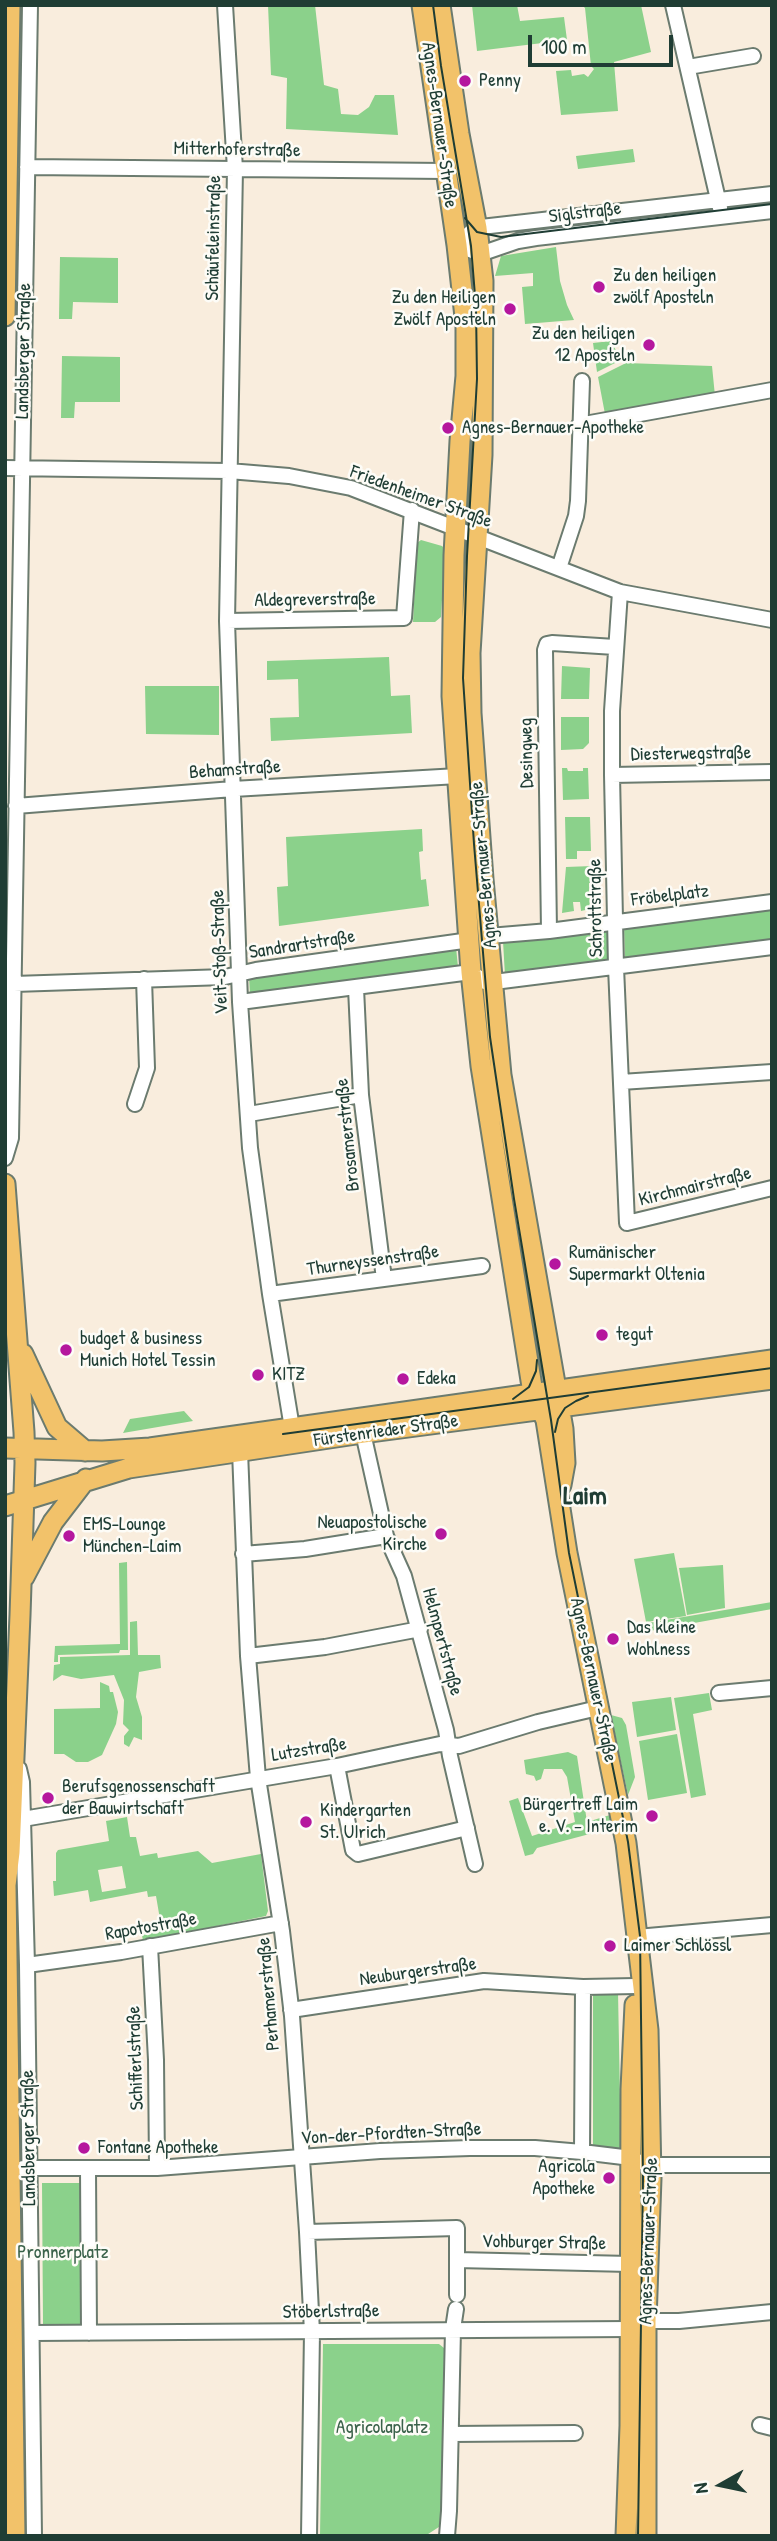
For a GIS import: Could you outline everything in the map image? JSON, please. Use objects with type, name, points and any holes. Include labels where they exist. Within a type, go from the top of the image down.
[{"type":"main road","name":"Landsberger Straße","points":[[5,316],[10,5]]},
{"type":"main road","name":"Agnes-Bernauer-Straße","points":[[422,5],[466,326],[466,376],[456,527],[452,696],[471,972],[481,1066],[548,1400],[565,1462],[559,1496],[567,1553],[626,1843],[648,2030],[651,2165],[638,2325],[626,2536]]},
{"type":"main road","name":"Agnes-Bernauer-Straße","points":[[440,5],[457,123],[477,228],[484,308],[477,537],[470,653],[471,713],[501,1075],[548,1400]]},
{"type":"main road","name":"Landsberger Straße","points":[[5,1184],[17,1341],[14,1503],[22,1581],[10,1852],[6,1884],[15,2168],[15,2536]]},
{"type":"main road","points":[[17,1341],[57,1427],[85,1451]]},
{"type":"main road","name":"Fürstenrieder Straße","points":[[14,1503],[129,1468],[363,1433],[772,1360]]},
{"type":"main road","name":"Fürstenrieder Straße","points":[[15,1448],[85,1451],[149,1448],[292,1428],[772,1379]]},
{"type":"main road","points":[[22,1581],[53,1522],[86,1479]]},
{"type":"main road","name":"Agnes-Bernauer-Straße","points":[[638,1942],[631,2089],[630,2263],[638,2325],[646,2536]]},
{"type":"street","name":"Landsberger Straße","points":[[5,1158],[11,1138],[30,5]]},
{"type":"street","name":"Schäufeleinstraße","points":[[225,5],[235,169],[229,471]]},
{"type":"street","points":[[673,5],[721,217]]},
{"type":"street","points":[[688,67],[753,56]]},
{"type":"street","name":"Mitterhoferstraße","points":[[27,167],[446,172]]},
{"type":"street","name":"Siglstraße","points":[[477,228],[772,194]]},
{"type":"street","name":"Siglstraße","points":[[480,252],[536,238],[772,211]]},
{"type":"street","name":"Agnes-Bernauer-Straße","points":[[457,245],[477,228]]},
{"type":"street","points":[[457,245],[480,252]]},
{"type":"street","points":[[559,568],[576,516],[582,381]]},
{"type":"street","points":[[579,425],[772,390]]},
{"type":"street","name":"Friedenheimer Straße","points":[[5,468],[229,471],[289,476],[351,488],[620,592],[772,620]]},
{"type":"street","name":"Veit-Stoß-Straße","points":[[229,471],[227,621],[240,1002],[250,1148],[292,1428]]},
{"type":"street","name":"Aldegreverstraße","points":[[227,621],[404,618],[412,510]]},
{"type":"street","name":"Schrottstraße","points":[[620,592],[615,647],[612,775],[616,967],[627,1223]]},
{"type":"street","name":"Desingweg","points":[[549,931],[545,650],[547,645],[552,643],[615,647]]},
{"type":"street","name":"Diesterwegstraße","points":[[612,775],[772,772]]},
{"type":"street","name":"Behamstraße","points":[[16,806],[233,789],[458,776]]},
{"type":"street","name":"Fröbelplatz","points":[[489,936],[549,931],[772,902]]},
{"type":"street","name":"Sandrartstraße","points":[[14,984],[225,977],[256,970],[470,940]]},
{"type":"street","points":[[240,1002],[471,972],[481,980],[494,982],[772,947]]},
{"type":"street","points":[[135,1104],[147,1068],[144,979]]},
{"type":"street","name":"Brosamerstraße","points":[[356,988],[361,1095],[384,1279]]},
{"type":"street","points":[[621,1082],[772,1072]]},
{"type":"street","points":[[249,1114],[361,1095]]},
{"type":"street","name":"Kirchmairstraße","points":[[627,1223],[772,1188]]},
{"type":"street","name":"Thurneyssenstraße","points":[[270,1294],[482,1266]]},
{"type":"street","name":"Helmpertstraße","points":[[363,1433],[386,1536],[404,1576],[420,1629],[475,1864]]},
{"type":"street","name":"Perhamerstraße","points":[[240,1451],[248,1656],[258,1778],[281,1923],[291,2010],[307,2232],[312,2332],[309,2536]]},
{"type":"street","points":[[243,1554],[305,1549],[386,1536]]},
{"type":"street","points":[[248,1656],[325,1647],[420,1629]]},
{"type":"street","points":[[719,1693],[772,1688]]},
{"type":"street","name":"Lutzstraße","points":[[23,1819],[337,1766],[440,1744],[459,1746],[538,1722],[598,1708]]},
{"type":"street","name":"Landsberger Straße","points":[[13,1741],[22,1782],[27,1965],[15,2168],[32,2333],[34,2536]]},
{"type":"street","points":[[337,1766],[353,1850],[358,1854],[467,1828]]},
{"type":"street","name":"Rapotostraße","points":[[27,1965],[281,1923]]},
{"type":"street","points":[[638,1942],[772,1925]]},
{"type":"street","name":"Schifferlstraße","points":[[150,1946],[157,2168]]},
{"type":"street","name":"Neuburgerstraße","points":[[291,2010],[484,1981],[583,1987],[636,1986]]},
{"type":"street","points":[[582,2152],[583,1987]]},
{"type":"street","name":"Von-der-Pfordten-Straße","points":[[15,2168],[157,2168],[452,2148],[535,2148],[582,2152],[631,2159],[651,2165],[772,2165]]},
{"type":"street","points":[[88,2169],[89,2333]]},
{"type":"street","name":"Vohburger Straße","points":[[307,2232],[457,2228],[453,2329]]},
{"type":"street","name":"Vohburger Straße","points":[[457,2260],[630,2263]]},
{"type":"street","name":"Stöberlstraße","points":[[32,2333],[312,2332],[638,2325],[772,2312]]},
{"type":"street","points":[[447,2536],[453,2329]]},
{"type":"street","points":[[451,2434],[575,2433]]},
{"type":"green space","points":[[268,5],[315,5],[324,85],[338,89],[341,114],[358,115],[369,107],[375,95],[394,95],[398,135],[286,129],[287,78],[271,75]]},
{"type":"green space","points":[[472,5],[517,5],[520,21],[564,17],[567,40],[477,51]]},
{"type":"green space","points":[[582,5],[641,5],[651,52],[614,62],[618,111],[561,115],[556,71],[571,70],[572,76],[584,74],[588,77],[594,69],[591,66],[585,8]]},
{"type":"green space","points":[[633,149],[635,162],[578,169],[576,156]]},
{"type":"green space","points":[[693,205],[695,217],[518,238],[517,229]]},
{"type":"green space","points":[[556,247],[560,281],[574,320],[525,324],[522,287],[533,286],[533,273],[495,276],[501,256]]},
{"type":"green space","points":[[60,257],[118,258],[118,303],[73,302],[72,319],[59,319]]},
{"type":"green space","points":[[611,341],[621,360],[597,372],[593,343]]},
{"type":"green space","points":[[62,356],[120,357],[120,402],[75,402],[74,418],[61,418]]},
{"type":"green space","points":[[626,363],[712,366],[715,396],[605,414],[598,377]]},
{"type":"green space","points":[[421,540],[445,549],[441,617],[435,622],[413,622],[417,543]]},
{"type":"green space","points":[[389,657],[391,696],[410,695],[412,733],[271,741],[270,718],[299,717],[298,679],[267,680],[267,661]]},
{"type":"green space","points":[[562,666],[590,668],[589,699],[561,699]]},
{"type":"green space","points":[[145,686],[219,686],[219,735],[146,734]]},
{"type":"green space","points":[[561,717],[589,717],[589,743],[583,749],[561,750]]},
{"type":"green space","points":[[562,768],[567,768],[568,771],[583,771],[583,768],[588,768],[589,799],[563,800]]},
{"type":"green space","points":[[565,817],[590,817],[591,851],[577,851],[577,859],[566,859]]},
{"type":"green space","points":[[422,829],[423,851],[419,852],[421,880],[426,879],[429,906],[279,926],[277,887],[288,886],[286,837]]},
{"type":"green space","points":[[592,866],[593,883],[589,883],[590,909],[581,911],[580,902],[573,902],[574,911],[562,913],[566,867]]},
{"type":"green space","points":[[772,907],[772,941],[625,960],[624,926]]},
{"type":"green space","points":[[607,927],[610,962],[505,976],[503,941]]},
{"type":"green space","points":[[456,947],[458,967],[250,995],[249,976]]},
{"type":"green space","points":[[184,1411],[193,1421],[123,1433],[130,1419]]},
{"type":"green space","points":[[674,1553],[686,1616],[646,1622],[634,1559]]},
{"type":"green space","points":[[127,1562],[128,1650],[120,1650],[119,1653],[58,1655],[58,1662],[54,1662],[55,1646],[120,1644],[119,1563]]},
{"type":"green space","points":[[723,1565],[725,1608],[687,1615],[679,1568]]},
{"type":"green space","points":[[772,1602],[772,1609],[644,1632],[642,1624]]},
{"type":"green space","points":[[137,1621],[138,1655],[160,1655],[161,1668],[139,1672],[136,1697],[142,1717],[142,1740],[134,1737],[129,1747],[124,1744],[124,1736],[129,1730],[123,1724],[124,1700],[114,1675],[81,1679],[62,1675],[53,1681],[54,1665],[60,1664],[60,1657],[130,1655],[130,1622]]},
{"type":"green space","points":[[100,1682],[109,1686],[110,1692],[113,1692],[118,1712],[116,1724],[102,1755],[88,1762],[76,1762],[64,1754],[54,1754],[54,1709],[100,1708]]},
{"type":"green space","points":[[709,1693],[712,1710],[693,1714],[706,1795],[691,1798],[674,1698]]},
{"type":"green space","points":[[671,1697],[676,1730],[637,1737],[632,1702]]},
{"type":"green space","points":[[611,1715],[622,1718],[626,1725],[635,1777],[628,1795]]},
{"type":"green space","points":[[677,1734],[687,1793],[648,1800],[639,1741]]},
{"type":"green space","points":[[568,1752],[577,1756],[587,1822],[610,1815],[612,1828],[537,1848],[533,1854],[525,1856],[509,1801],[518,1798],[532,1836],[575,1822],[567,1777],[562,1769],[544,1769],[541,1779],[536,1781],[534,1776],[526,1774],[524,1760]]},
{"type":"green space","points":[[127,1817],[130,1837],[136,1837],[140,1856],[157,1853],[158,1858],[198,1851],[212,1863],[261,1854],[268,1911],[266,1916],[143,1941],[142,1935],[162,1931],[156,1896],[148,1897],[147,1891],[90,1902],[88,1890],[54,1896],[53,1881],[56,1881],[58,1850],[109,1841],[106,1821]],"holes":[[[122,1866],[126,1888],[102,1892],[98,1870]]]},
{"type":"green space","points":[[618,1992],[621,2149],[593,2147],[593,1993]]},
{"type":"green space","name":"Pronnerplatz","points":[[42,2183],[82,2183],[84,2324],[43,2324]]},
{"type":"green space","name":"Agricolaplatz","points":[[323,2344],[439,2344],[444,2348],[442,2525],[425,2536],[320,2536]]},
{"type":"tram line","points":[[433,5],[471,246],[476,308],[477,379],[463,678],[490,1037],[551,1420],[569,1553],[628,1842],[640,1936],[643,2178],[638,2536]]},
{"type":"tram line","points":[[465,218],[477,232],[501,237],[772,204]]},
{"type":"tram line","points":[[513,1399],[529,1387],[536,1371],[537,1360]]},
{"type":"tram line","points":[[283,1434],[772,1368]]},
{"type":"tram line","points":[[555,1432],[558,1419],[565,1408],[588,1396]]},
{"type":"place","name":"Penny","points":[[465,81]]},
{"type":"place","name":"Zu den heiligen zwölf Aposteln","points":[[599,287]]},
{"type":"place","name":"Zu den Heiligen Zwölf Aposteln","points":[[510,309]]},
{"type":"place","name":"Zu den heiligen 12 Aposteln","points":[[649,345]]},
{"type":"place","name":"Agnes-Bernauer-Apotheke","points":[[448,428]]},
{"type":"place","name":"Rumänischer Supermarkt Oltenia","points":[[555,1264]]},
{"type":"place","name":"tegut","points":[[602,1335]]},
{"type":"place","name":"budget & business Munich Hotel Tessin","points":[[66,1350]]},
{"type":"place","name":"KITZ","points":[[258,1375]]},
{"type":"place","name":"Edeka","points":[[403,1379]]},
{"type":"place","name":"Neuapostolische Kirche","points":[[441,1534]]},
{"type":"place","name":"EMS-Lounge München-Laim","points":[[69,1536]]},
{"type":"place","name":"Das kleine Wohlness","points":[[613,1639]]},
{"type":"place","name":"Berufsgenossenschaft der Bauwirtschaft","points":[[48,1798]]},
{"type":"place","name":"Bürgertreff Laim e. V. – Interim","points":[[652,1816]]},
{"type":"place","name":"Kindergarten St. UIrich","points":[[306,1822]]},
{"type":"place","name":"Laimer Schlössl","points":[[610,1946]]},
{"type":"place","name":"Fontane Apotheke","points":[[84,2148]]},
{"type":"place","name":"Agricola Apotheke","points":[[609,2178]]},
{"type":"district","name":"Laim","points":[[585,1497]]}]
